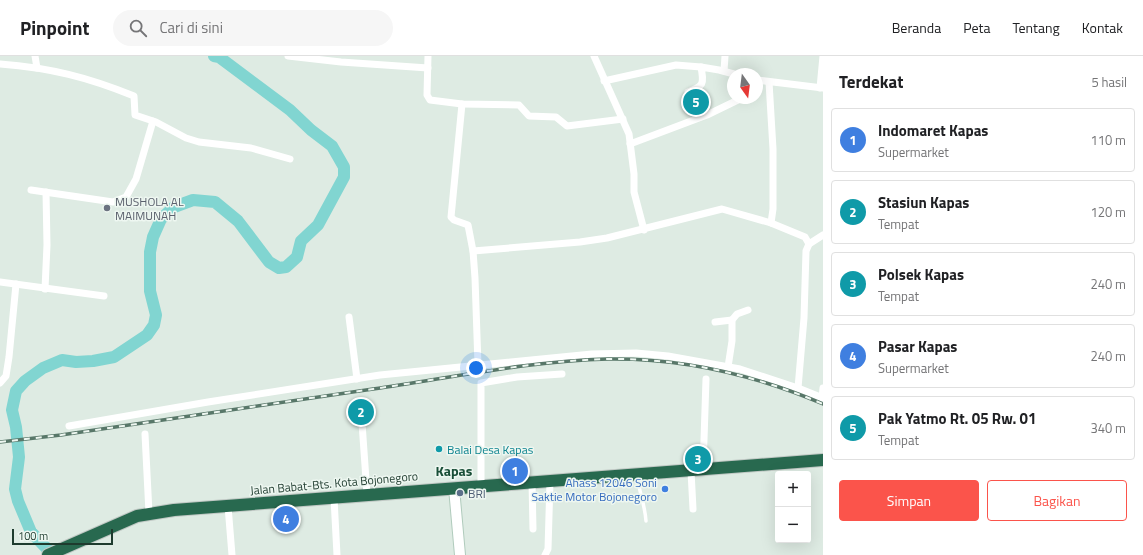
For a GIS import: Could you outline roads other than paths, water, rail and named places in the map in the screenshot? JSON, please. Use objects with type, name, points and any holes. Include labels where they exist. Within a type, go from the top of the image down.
[{"type":"highway","name":"Jalan Babat-Bts. Kota Bojonegoro","points":[[48,555],[117,524],[149,513],[367,494],[823,460]]},
{"type":"street","points":[[35,56],[37,68]]},
{"type":"street","points":[[288,56],[329,61],[428,68]]},
{"type":"street","points":[[428,56],[427,95],[430,100],[462,104],[518,105],[529,116],[556,117],[567,126],[623,119]]},
{"type":"street","points":[[594,56],[604,81],[623,119],[630,144],[634,192],[644,230]]},
{"type":"street","points":[[724,71],[725,56]]},
{"type":"street","points":[[763,81],[822,88],[823,56]]},
{"type":"street","points":[[0,64],[37,68],[88,78],[134,96],[135,115],[153,121],[186,138],[199,142],[251,148],[290,159]]},
{"type":"street","points":[[604,81],[676,65],[727,72]]},
{"type":"street","points":[[688,92],[700,87],[703,83],[701,68]]},
{"type":"street","points":[[769,82],[773,149],[773,209],[771,223]]},
{"type":"street","points":[[462,104],[451,217],[454,220],[466,224],[472,242],[478,365]]},
{"type":"street","points":[[630,144],[707,115],[730,104]]},
{"type":"street","points":[[31,190],[113,202],[126,197],[136,179],[153,121]]},
{"type":"street","points":[[45,288],[47,245],[46,192]]},
{"type":"street","points":[[473,251],[580,242],[644,230],[722,209],[771,223],[805,237],[809,244]]},
{"type":"street","points":[[798,388],[804,318],[806,255],[809,244],[823,235]]},
{"type":"street","points":[[0,282],[104,296]]},
{"type":"street","points":[[0,383],[6,376],[8,364],[16,284]]},
{"type":"street","points":[[728,367],[732,341],[732,320],[737,314],[748,310]]},
{"type":"street","points":[[349,317],[357,379]]},
{"type":"street","points":[[715,322],[732,320]]},
{"type":"street","points":[[69,426],[140,413],[357,379],[592,354],[636,353],[668,356],[728,367],[798,388],[822,398],[823,388]]},
{"type":"street","points":[[481,486],[481,383],[517,377],[562,374]]},
{"type":"street","points":[[693,509],[706,379]]},
{"type":"street","points":[[362,423],[367,494]]},
{"type":"street","points":[[145,434],[149,513]]},
{"type":"street","points":[[545,555],[548,549],[550,481]]},
{"type":"street","points":[[532,482],[533,530]]},
{"type":"street","points":[[454,488],[460,555]]},
{"type":"street","points":[[334,498],[337,555]]},
{"type":"street","points":[[228,506],[232,555]]},
{"type":"lane","points":[[637,474],[640,498],[645,509],[646,521]]},
{"type":"waterway","points":[[53,555],[31,532],[18,501],[15,489],[19,457],[16,427],[12,410],[16,391],[25,381],[43,368],[62,360],[76,362],[93,361],[114,357],[147,335],[154,325],[156,315],[150,291],[150,252],[153,237],[161,219],[174,207],[193,200],[215,202],[238,221],[269,262],[279,268],[286,267],[297,257],[301,241],[318,225],[344,177],[344,167],[332,146],[311,130],[290,110],[219,57],[214,56]]},
{"type":"railway","points":[[0,442],[61,435],[519,366],[578,360],[636,359],[691,365],[745,377],[823,404]]},
{"type":"place","name":"Pak Yatmo Rt. 05 Rw. 01","points":[[696,102]]},
{"type":"place","name":"MUSHOLA AL MAIMUNAH","points":[[107,208]]},
{"type":"place","name":"Stasiun Kapas","points":[[361,412]]},
{"type":"place","name":"Balai Desa Kapas","points":[[439,449]]},
{"type":"place","name":"Polsek Kapas","points":[[698,459]]},
{"type":"place","name":"Indomaret Kapas","points":[[515,471]]},
{"type":"place","name":"Ahass 12046 Soni Saktie Motor Bojonegoro","points":[[665,489]]},
{"type":"place","name":"BRI","points":[[460,493]]},
{"type":"place","name":"Pasar Kapas","points":[[286,519]]},
{"type":"district","name":"Kapas","points":[[454,470]]}]
